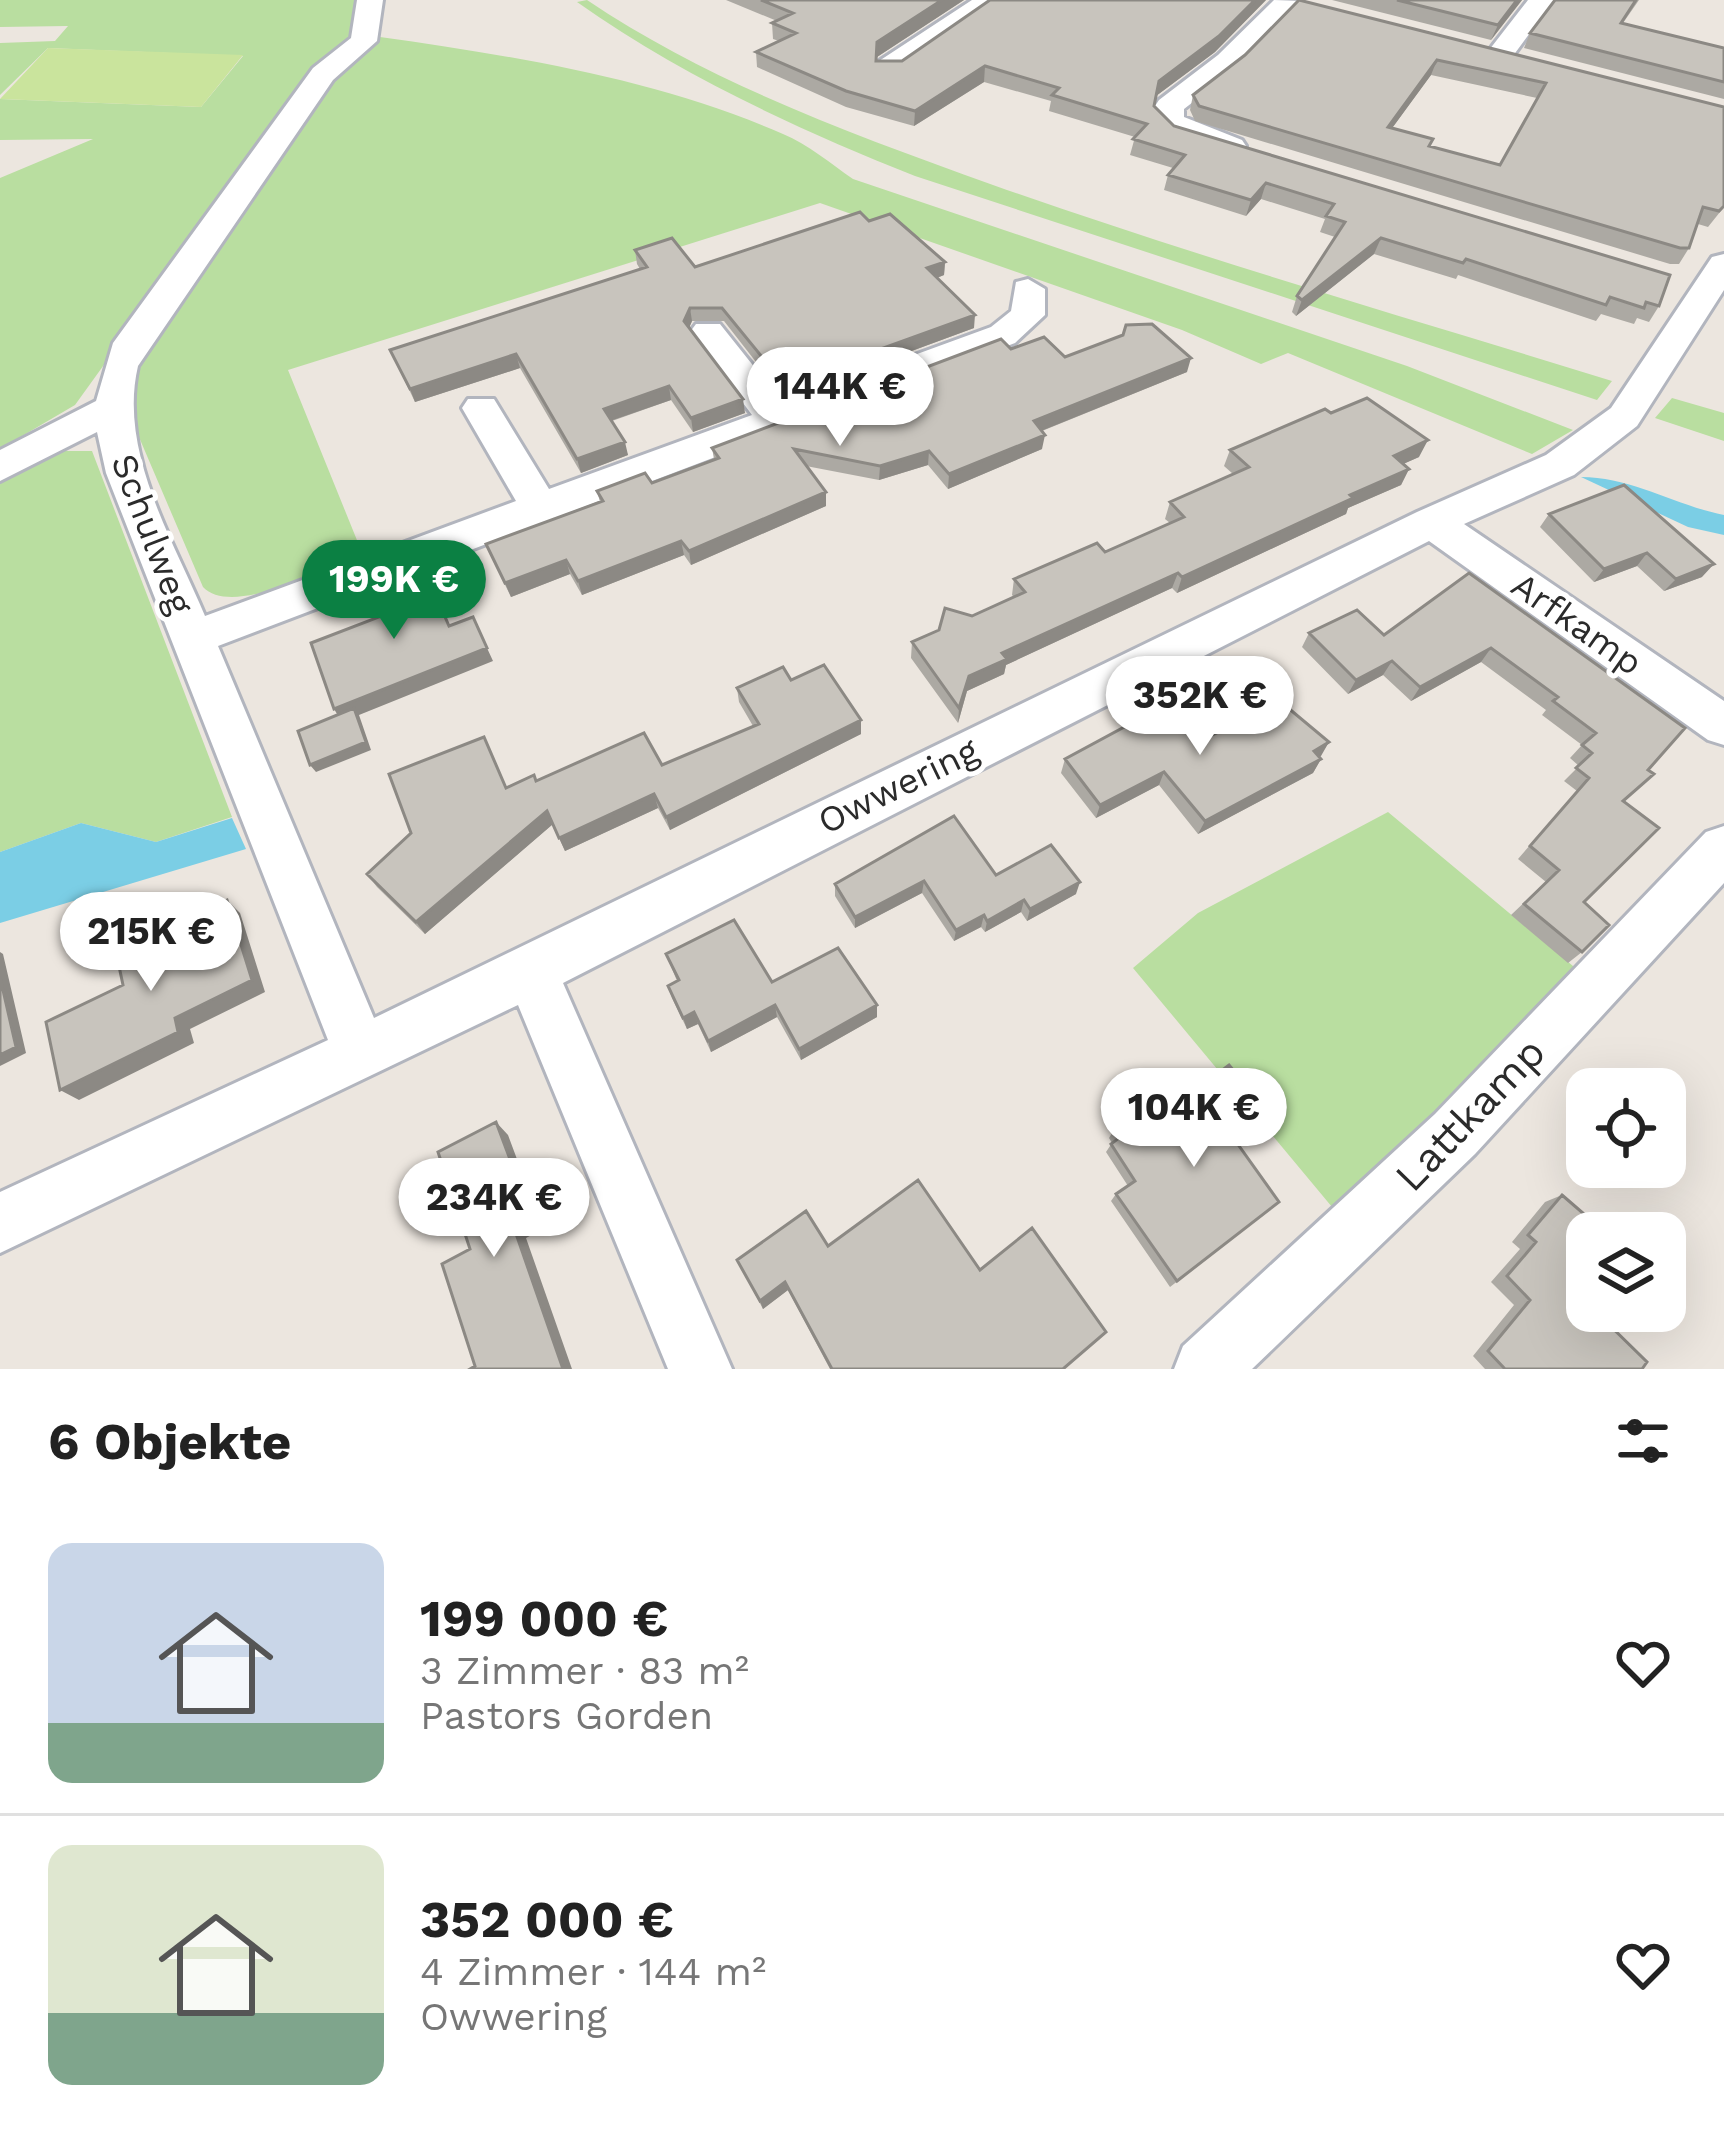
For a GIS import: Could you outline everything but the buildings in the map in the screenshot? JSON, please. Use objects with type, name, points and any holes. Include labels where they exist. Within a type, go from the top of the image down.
[{"type":"street","name":"Schulweg","points":[[358,1049],[126,473],[114,407],[114,378],[126,351],[323,74],[364,41],[370,0]]},
{"type":"street","points":[[889,67],[989,0]]},
{"type":"street","points":[[1500,54],[1541,0]]},
{"type":"street","points":[[1251,152],[1182,131],[1170,122],[1169,106],[1294,3]]},
{"type":"street","points":[[1664,278],[1717,278]]},
{"type":"street","name":"Owwering","points":[[0,1222],[358,1049],[531,972],[1431,522],[1582,452],[1624,417],[1717,278]]},
{"type":"street","points":[[193,638],[1003,335],[1028,315],[1028,289]]},
{"type":"street","points":[[708,332],[776,420]]},
{"type":"street","points":[[0,467],[114,407]]},
{"type":"street","points":[[482,408],[540,508]]},
{"type":"street","name":"Arfkamp","points":[[1431,522],[1724,727]]},
{"type":"street","name":"Lattkamp","points":[[1206,1369],[1455,1133],[1724,848]]},
{"type":"street","points":[[531,972],[700,1369]]},
{"type":"green space","points":[[0,0],[357,0],[354,35],[315,72],[75,405],[0,449],[0,178],[93,139],[0,140],[0,99],[201,107],[243,56],[48,48],[0,95],[0,43],[55,41],[68,26],[0,27]]},
{"type":"green space","points":[[587,0],[733,82],[888,146],[1147,237],[1612,381],[1597,400],[915,176],[783,120],[698,77],[577,2]]},
{"type":"green space","points":[[380,37],[534,62],[686,98],[792,138],[853,179],[1407,366],[1573,430],[1532,454],[1288,353],[1261,364],[1182,330],[820,203],[288,370],[363,555],[280,588],[235,597],[217,595],[203,587],[127,409],[134,366],[338,74]]},
{"type":"green space","points":[[48,48],[243,55],[201,107],[0,99]]},
{"type":"green space","points":[[1672,398],[1724,413],[1724,441],[1655,418]]},
{"type":"green space","points":[[32,451],[92,451],[232,817],[156,842],[81,823],[0,852],[0,468]]},
{"type":"green space","points":[[1388,812],[1579,971],[1342,1219],[1133,968],[1198,913]]},
{"type":"water","points":[[1581,477],[1635,486],[1724,515],[1724,535],[1688,527]]},
{"type":"water","points":[[232,818],[246,849],[0,923],[0,852],[81,823],[156,842]]}]
